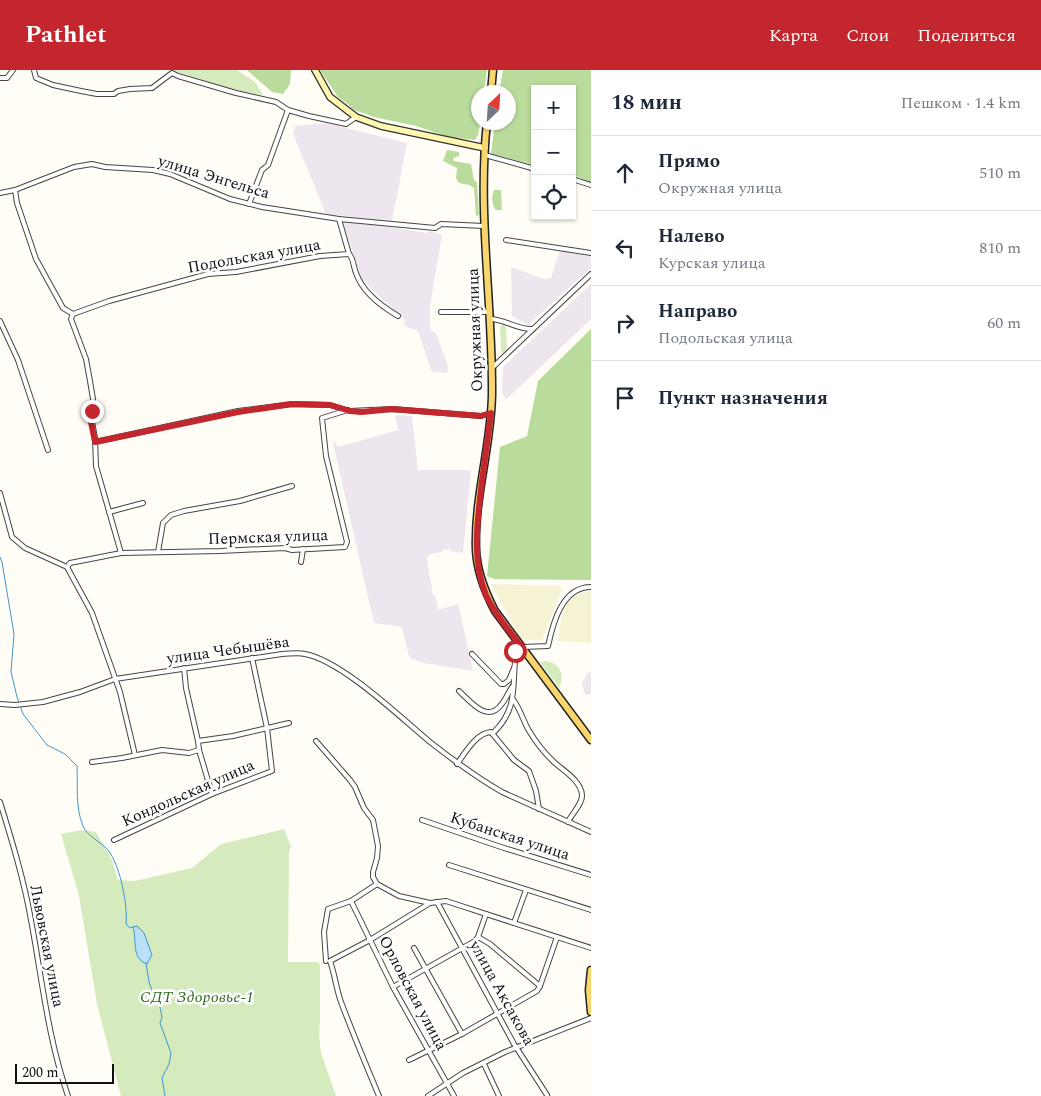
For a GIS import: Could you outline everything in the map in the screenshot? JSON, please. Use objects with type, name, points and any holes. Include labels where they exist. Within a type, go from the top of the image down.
[{"type":"main road","points":[[492,85],[493,70]]},
{"type":"main road","name":"Окружная улица","points":[[487,130],[484,226],[492,368],[491,413],[476,534],[478,564],[486,595],[495,611],[591,740]]},
{"type":"main road","points":[[591,970],[589,990],[591,1012]]},
{"type":"street","points":[[0,78],[7,78],[13,70]]},
{"type":"street","points":[[34,70],[36,78],[52,85],[97,94],[114,94],[118,91],[130,89],[152,88],[172,73]]},
{"type":"street","points":[[166,70],[178,76],[236,93],[276,102],[288,110],[346,124],[356,117]]},
{"type":"street","points":[[315,70],[330,97],[356,117],[381,126],[485,152],[493,158],[531,168]]},
{"type":"street","points":[[249,204],[262,170],[268,165],[288,110]]},
{"type":"street","name":"улица Энгельса","points":[[0,193],[15,190],[74,167],[92,164],[105,167],[154,170],[170,174],[230,199],[249,204],[340,219],[435,228],[441,224],[484,226]]},
{"type":"street","points":[[576,181],[591,184]]},
{"type":"street","points":[[15,190],[17,203],[36,259],[63,308],[72,314],[71,319],[86,359],[93,399],[91,416],[96,466],[120,553]]},
{"type":"street","name":"Подольская улица","points":[[72,314],[109,300],[208,274],[236,272],[313,257],[349,254],[340,219]]},
{"type":"street","points":[[506,240],[591,253]]},
{"type":"street","points":[[349,254],[352,257],[356,274],[367,290],[378,303],[398,316]]},
{"type":"street","points":[[492,368],[558,303],[591,274]]},
{"type":"street","points":[[441,312],[489,316],[519,328],[533,329]]},
{"type":"street","points":[[0,321],[18,360],[48,450]]},
{"type":"street","points":[[519,328],[522,332],[522,340]]},
{"type":"street","points":[[95,442],[238,412],[292,404],[330,405],[362,412],[392,409],[481,416],[491,413]]},
{"type":"street","name":"Пермская улица","points":[[67,567],[70,563],[120,553],[285,548],[292,550],[345,547],[346,542],[326,456],[322,418],[348,410]]},
{"type":"street","points":[[158,552],[164,523],[171,515],[240,501],[292,486]]},
{"type":"street","points":[[0,493],[12,537],[25,548],[67,567],[92,613],[120,692],[135,755]]},
{"type":"street","points":[[109,512],[143,503]]},
{"type":"street","points":[[301,562],[303,549]]},
{"type":"street","points":[[472,654],[503,685],[508,680],[520,645],[548,646],[565,599],[576,590],[591,587]]},
{"type":"street","name":"улица Чебышёва","points":[[0,704],[15,705],[49,701],[115,679],[252,658],[304,653],[318,658],[354,680],[457,764],[502,792],[591,832]]},
{"type":"street","points":[[252,658],[267,728]]},
{"type":"street","points":[[492,733],[501,724],[508,712],[514,685],[514,665]]},
{"type":"street","points":[[184,668],[186,688],[199,750],[212,794]]},
{"type":"street","points":[[459,691],[480,710],[489,713],[494,712],[502,704],[514,685]]},
{"type":"street","points":[[512,698],[521,711],[532,736],[555,764],[575,782],[582,793],[581,801],[568,822]]},
{"type":"street","points":[[198,741],[233,736],[289,723]]},
{"type":"street","name":"Кондольская улица","points":[[114,840],[212,794],[272,771],[267,728]]},
{"type":"street","points":[[457,764],[472,743],[487,732],[492,733],[514,760],[529,771],[536,791],[539,809]]},
{"type":"street","points":[[316,741],[350,780],[364,808],[373,820],[378,846],[373,872],[377,884],[399,896],[430,903],[452,902],[591,948]]},
{"type":"street","points":[[92,762],[162,750],[181,754],[199,750]]},
{"type":"street","name":"Львовская улица","points":[[0,802],[11,836],[28,905],[45,1003],[68,1096]]},
{"type":"street","name":"Кубанская улица","points":[[422,820],[591,875]]},
{"type":"street","points":[[449,865],[591,910]]},
{"type":"street","points":[[377,884],[351,901],[328,908],[324,932],[328,961],[336,977],[337,989],[378,1096]]},
{"type":"street","points":[[514,923],[526,890]]},
{"type":"street","name":"Орловская улица","points":[[351,901],[393,987],[454,1096]]},
{"type":"street","name":"улица Аксакова","points":[[438,902],[497,1013],[547,1095]]},
{"type":"street","points":[[328,961],[370,940],[430,903]]},
{"type":"street","points":[[393,987],[473,942],[478,937],[486,914]]},
{"type":"street","points":[[478,937],[490,944],[540,986]]},
{"type":"street","points":[[409,1060],[462,1034],[534,993],[540,986],[557,937]]},
{"type":"street","points":[[414,948],[462,1034]]},
{"type":"street","points":[[428,1096],[464,1073],[505,1052],[591,1018]]},
{"type":"street","points":[[484,1064],[499,1096]]},
{"type":"shaded area","points":[[326,123],[407,143],[392,221],[326,214],[293,134],[295,126]]},
{"type":"shaded area","points":[[343,222],[427,233],[429,231],[442,235],[430,306],[430,330],[436,333],[448,366],[447,373],[432,372],[418,331],[407,327],[404,324],[405,320],[362,280]]},
{"type":"shaded area","points":[[560,250],[591,257],[591,268],[528,325],[512,316],[511,267],[544,279],[551,278]]},
{"type":"shaded area","points":[[591,284],[591,319],[506,400],[502,392],[503,367]]},
{"type":"shaded area","points":[[395,415],[412,416],[418,470],[471,470],[463,553],[450,551],[450,549],[442,550],[442,552],[430,554],[427,559],[433,595],[435,595],[438,610],[458,604],[473,671],[424,663],[412,659],[409,656],[402,627],[374,623],[333,443],[336,442],[338,447],[398,430]]},
{"type":"shaded area","points":[[491,584],[559,586],[562,589],[542,640],[521,639]]},
{"type":"shaded area","points":[[591,591],[591,643],[558,641],[562,614],[568,601]]},
{"type":"shaded area","points":[[591,672],[591,694],[585,695],[582,684],[587,673]]},
{"type":"green space","points":[[172,70],[237,70],[255,82],[263,95],[239,92]]},
{"type":"green space","points":[[247,70],[291,70],[290,84],[283,94],[272,92]]},
{"type":"green space","points":[[320,70],[487,70],[485,85],[471,85],[471,130],[479,130],[475,140],[449,137],[416,126],[374,117],[354,110],[338,97]]},
{"type":"green space","points":[[503,70],[591,70],[591,182],[576,176],[576,85],[531,85],[531,164],[491,154],[494,130],[516,130],[516,85],[500,85]]},
{"type":"green space","points":[[447,150],[459,152],[459,156],[453,158],[454,161],[471,164],[474,180],[477,182],[479,215],[476,216],[474,188],[459,183],[456,178],[457,168],[443,161]]},
{"type":"green space","points":[[494,190],[501,190],[502,210],[496,210],[494,206],[492,198]]},
{"type":"green space","points":[[503,324],[506,327],[507,351],[504,354],[501,351],[500,327]]},
{"type":"green space","points":[[591,329],[591,580],[494,579],[487,576],[500,447],[527,436],[538,381]]},
{"type":"green space","points":[[544,661],[554,664],[560,670],[562,678],[559,687],[540,663]]},
{"type":"green space","name":"СДТ Здоровье-1","points":[[284,829],[291,847],[289,851],[288,962],[318,962],[320,965],[319,1035],[321,1053],[336,1096],[121,1096],[97,1004],[79,896],[61,834],[81,830],[96,832],[112,860],[118,880],[135,881],[192,868],[221,844]]},
{"type":"water","points":[[137,926],[144,933],[152,955],[147,964],[142,962],[137,954],[133,927]]},
{"type":"waterway","points":[[0,557],[14,634],[11,672],[23,714],[47,745],[65,754],[77,766],[80,819],[85,830],[108,850],[116,865],[126,907],[126,924],[130,928],[133,927]]},
{"type":"waterway","points":[[146,963],[149,982],[153,993],[158,998],[162,1017],[160,1023],[171,1053],[169,1064],[162,1078],[165,1096]]},
{"type":"route","points":[[92,411],[91,422],[95,442],[238,412],[292,404],[330,405],[350,411],[362,412],[392,409],[481,416],[491,413],[479,505],[476,551],[481,580],[486,595],[495,611],[518,642],[515,651]]}]
